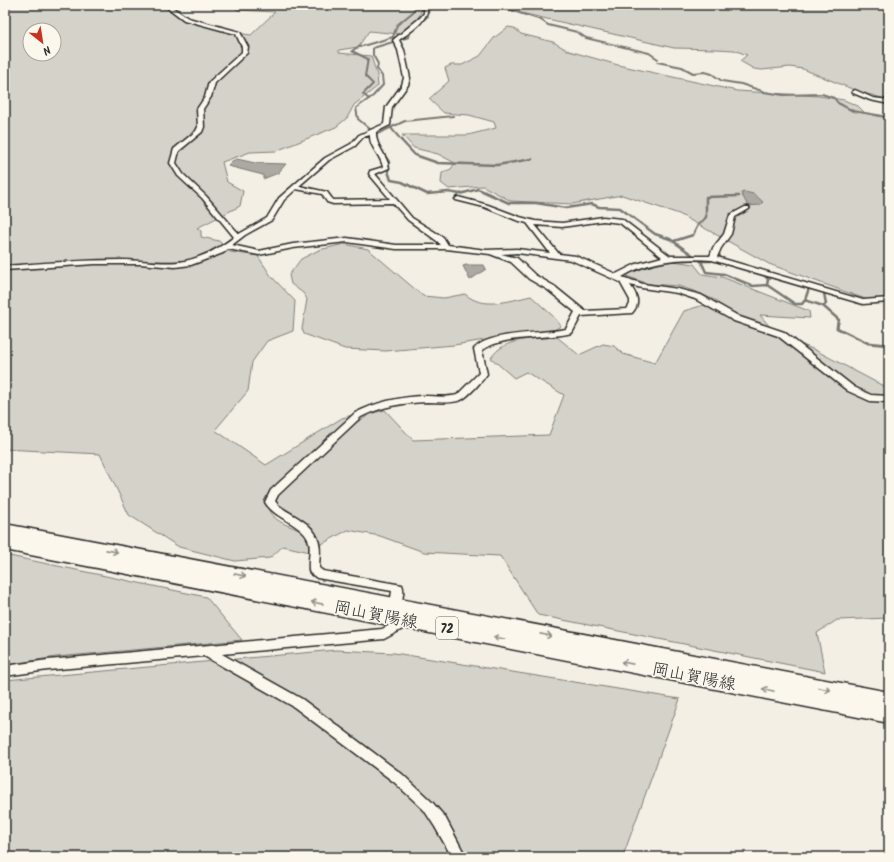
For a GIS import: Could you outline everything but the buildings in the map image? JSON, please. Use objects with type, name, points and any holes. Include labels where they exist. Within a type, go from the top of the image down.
[{"type":"main road","name":"岡山賀陽線","points":[[5,531],[889,701]]},
{"type":"main road","name":"岡山賀陽線","points":[[5,543],[889,714]]},
{"type":"street","points":[[166,5],[186,19],[238,33],[245,47],[245,52],[240,58],[225,69],[212,82],[208,97],[200,109],[201,127],[199,132],[176,150],[173,163],[180,175],[204,197],[238,237]]},
{"type":"street","points":[[5,268],[95,262],[140,262],[175,265],[188,263],[220,251],[238,237],[270,219],[281,199],[328,159],[353,145],[361,136],[387,126],[389,107],[405,85],[407,78],[401,50],[396,40],[423,18],[426,13],[426,5]]},
{"type":"street","points":[[855,92],[872,99],[889,102]]},
{"type":"street","points":[[373,132],[373,141],[386,163],[386,168],[372,172],[372,174],[410,219],[440,239],[446,247]]},
{"type":"street","points":[[295,187],[325,193],[329,200],[333,202],[396,201]]},
{"type":"street","points":[[458,199],[486,206],[530,223],[562,225],[603,219],[622,221],[668,258]]},
{"type":"street","points":[[713,258],[717,248],[727,234],[732,216],[747,208]]},
{"type":"street","points":[[530,223],[555,254]]},
{"type":"street","points":[[228,246],[235,249],[259,253],[293,246],[347,240],[396,247],[446,247],[486,252],[514,260],[532,277],[551,288],[579,312],[588,315],[629,311],[633,308],[635,303],[633,297],[620,278]]},
{"type":"street","points":[[486,252],[517,251],[555,254],[573,258],[620,278],[652,289],[678,291],[698,297],[737,320],[781,334],[851,389],[870,398],[889,399]]},
{"type":"street","points":[[620,278],[636,265],[657,259],[693,256],[713,258],[863,302],[889,300]]},
{"type":"street","points":[[395,605],[398,588],[321,575],[314,570],[314,542],[309,531],[275,509],[270,502],[274,493],[358,416],[371,407],[396,400],[454,399],[460,397],[483,374],[478,349],[483,345],[502,340],[556,334],[569,331],[579,312]]},
{"type":"street","points":[[5,671],[48,665],[384,634],[409,621]]},
{"type":"street","points":[[206,651],[298,703],[398,778],[428,806],[440,822],[459,857]]},
{"type":"shaded area","points":[[5,5],[169,5],[166,6],[184,19],[237,33],[251,35],[275,12],[238,10],[231,5],[285,5],[295,8],[319,5],[351,9],[353,5],[422,5],[418,18],[400,34],[369,31],[358,47],[339,50],[339,53],[371,56],[377,75],[378,86],[354,105],[347,118],[336,127],[276,151],[250,152],[222,162],[227,182],[243,191],[240,206],[197,228],[201,231],[201,237],[219,241],[230,252],[258,256],[271,276],[295,301],[293,331],[267,341],[252,362],[248,391],[215,430],[266,465],[342,418],[356,414],[266,503],[274,517],[286,525],[303,533],[309,543],[310,552],[283,546],[270,558],[235,561],[179,547],[129,515],[100,454],[5,449]]},
{"type":"shaded area","points":[[486,5],[889,5],[889,100],[857,91],[803,69],[790,67],[762,70],[754,69],[740,61],[747,55],[734,50],[674,48]]},
{"type":"shaded area","points":[[508,27],[514,28],[521,34],[553,42],[569,51],[618,65],[737,91],[819,96],[844,100],[858,106],[865,113],[889,119],[889,298],[868,300],[769,264],[679,214],[622,195],[572,204],[511,201],[483,186],[449,189],[441,183],[442,173],[451,169],[455,163],[438,154],[414,148],[402,135],[468,135],[496,128],[494,122],[469,115],[444,113],[429,99],[449,81],[445,68],[451,65],[462,65],[480,56],[494,38]]},
{"type":"shaded area","points":[[237,159],[255,163],[286,164],[278,173],[263,179],[263,175],[228,166],[232,161]]},
{"type":"shaded area","points":[[744,192],[754,194],[763,202],[760,205],[748,206],[741,193]]},
{"type":"shaded area","points":[[344,244],[368,249],[423,296],[444,298],[465,294],[480,302],[496,303],[531,296],[555,318],[561,326],[552,331],[522,334],[454,345],[386,351],[345,349],[304,334],[302,329],[307,299],[303,293],[291,284],[289,275],[301,259],[319,250]]},
{"type":"shaded area","points":[[673,261],[694,264],[702,274],[722,277],[809,311],[810,318],[760,315],[776,334],[815,350],[889,389],[889,618],[837,620],[817,633],[825,672],[538,615],[500,556],[424,552],[380,536],[348,530],[320,545],[312,527],[282,510],[276,502],[279,492],[357,422],[373,413],[385,410],[413,440],[549,435],[564,395],[526,372],[514,378],[491,358],[504,346],[521,340],[557,337],[579,355],[603,344],[614,346],[623,354],[655,363],[684,311],[717,301],[678,286],[649,284],[626,276],[632,270]]},
{"type":"shaded area","points":[[484,265],[486,269],[470,280],[463,266]]},
{"type":"shaded area","points":[[5,555],[206,597],[242,640],[56,657],[5,665]]},
{"type":"shaded area","points":[[336,650],[394,653],[680,699],[623,856],[584,854],[583,857],[5,857],[5,680]]},
{"type":"waterway","points":[[369,99],[363,94],[373,84],[365,76],[368,59],[352,51],[356,48],[393,37],[397,25],[413,12],[416,5]]},
{"type":"waterway","points":[[402,39],[409,37],[411,30],[428,16],[429,5]]},
{"type":"waterway","points":[[447,5],[470,5]]},
{"type":"waterway","points":[[480,5],[507,9],[541,20],[548,25],[577,32],[586,38],[649,53],[658,59]]},
{"type":"waterway","points":[[369,99],[383,85],[382,76],[377,69],[378,64],[373,55],[373,48],[393,42]]},
{"type":"waterway","points":[[657,62],[682,67],[693,73],[705,72],[712,74],[722,81],[741,84],[765,92],[783,95],[822,94],[834,98],[838,103],[853,111],[889,117]]},
{"type":"waterway","points":[[369,99],[356,108],[358,119],[371,130]]},
{"type":"waterway","points":[[375,135],[405,121],[453,116]]},
{"type":"waterway","points":[[391,128],[402,141]]},
{"type":"waterway","points":[[401,140],[415,155],[438,163],[497,165],[532,159]]},
{"type":"waterway","points":[[383,153],[389,162],[388,171],[391,180],[402,182],[427,194],[448,192],[460,194],[478,189],[509,203],[536,203],[566,208],[592,204],[599,207],[620,208],[655,234],[670,239],[701,261]]},
{"type":"waterway","points":[[674,241],[693,235],[698,225],[706,217],[706,197],[739,196]]},
{"type":"waterway","points":[[744,211],[750,208]]},
{"type":"waterway","points":[[718,251],[721,260]]},
{"type":"waterway","points":[[701,261],[711,261]]},
{"type":"waterway","points":[[701,261],[706,272],[724,274],[753,286],[767,285]]},
{"type":"waterway","points":[[765,276],[768,279],[767,285]]},
{"type":"waterway","points":[[767,285],[795,304],[802,304],[805,300]]},
{"type":"waterway","points":[[805,300],[809,288]]},
{"type":"waterway","points":[[823,306],[826,304],[824,293]]},
{"type":"waterway","points":[[805,300],[823,306]]},
{"type":"waterway","points":[[823,306],[839,320],[838,323]]},
{"type":"waterway","points":[[838,322],[837,328],[868,343],[889,345]]}]
